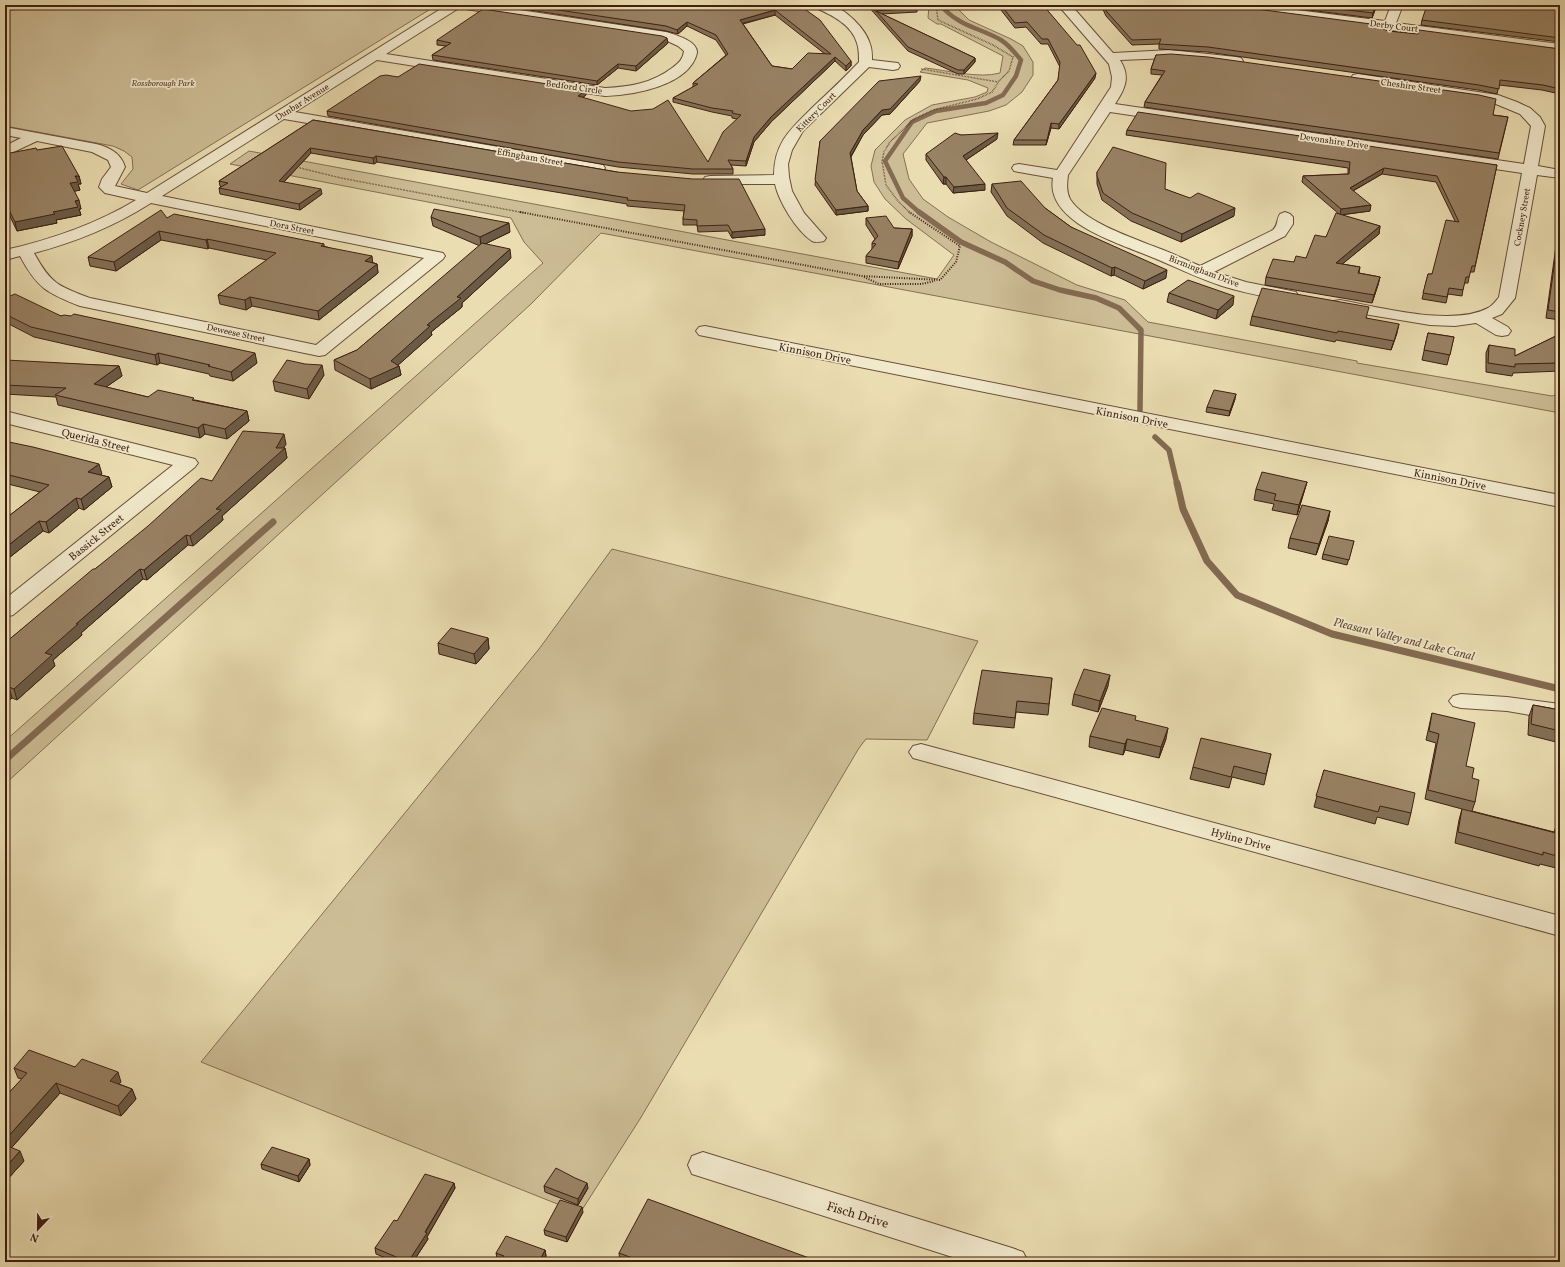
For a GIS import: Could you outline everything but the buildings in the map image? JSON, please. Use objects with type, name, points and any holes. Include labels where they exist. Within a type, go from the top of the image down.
[{"type":"street","name":"Dunbar Avenue","points":[[5,255],[56,241],[103,223],[124,213],[455,5]]},
{"type":"street","name":"Bedford Circle","points":[[375,56],[593,91],[638,94],[665,80],[688,62],[691,57],[691,50],[688,47],[675,39],[654,34],[462,5]]},
{"type":"street","name":"Birmingham Drive","points":[[1064,5],[1110,57],[1119,74],[1120,84],[1107,107],[1062,175],[1059,184],[1060,194],[1066,204],[1083,218],[1098,227],[1200,272],[1250,289],[1304,298]]},
{"type":"street","name":"Derby Court","points":[[1229,5],[1560,48]]},
{"type":"street","points":[[1389,26],[1398,5]]},
{"type":"street","points":[[824,6],[854,26],[861,36],[864,45],[866,63],[893,66]]},
{"type":"street","points":[[1110,57],[1170,54],[1246,63]]},
{"type":"street","name":"Kittery Court","points":[[818,238],[798,217],[788,202],[781,179],[781,164],[784,150],[792,136],[866,63]]},
{"type":"street","name":"Cheshire Street","points":[[1346,77],[1478,95],[1506,102],[1520,108]]},
{"type":"street","points":[[1520,108],[1538,105]]},
{"type":"street","name":"Devonshire Drive","points":[[1107,107],[1560,174]]},
{"type":"street","name":"Cockney Street","points":[[1479,318],[1499,309],[1507,298],[1538,126],[1532,117],[1520,108]]},
{"type":"street","name":"Effingham Street","points":[[282,114],[610,171]]},
{"type":"street","points":[[5,131],[96,148],[108,152],[114,157],[118,167],[114,175],[107,183],[107,187],[110,190],[148,198]]},
{"type":"street","points":[[5,152],[35,137]]},
{"type":"street","points":[[1019,168],[1062,175]]},
{"type":"street","points":[[693,179],[781,179]]},
{"type":"street","name":"Dora Street","points":[[148,198],[437,256]]},
{"type":"street","points":[[1200,272],[1279,233],[1284,227],[1286,220],[1285,217]]},
{"type":"street","name":"Deweese Street","points":[[25,250],[41,278],[53,288],[86,302],[320,351],[437,256]]},
{"type":"street","points":[[1328,302],[1421,319],[1449,321],[1479,318],[1502,331]]},
{"type":"street","name":"Kinnison Drive","points":[[705,331],[1560,501]]},
{"type":"street","name":"Querida Street","points":[[5,417],[188,463]]},
{"type":"street","name":"Bassick Street","points":[[5,610],[188,463]]},
{"type":"street","points":[[1461,701],[1506,704],[1560,712]]},
{"type":"street","name":"Hyline Drive","points":[[921,752],[1560,926]]},
{"type":"street","name":"Fisch Drive","points":[[703,1165],[1012,1262]]},
{"type":"path","points":[[5,11],[41,5]]},
{"type":"path","points":[[921,69],[998,82]]},
{"type":"path","points":[[862,276],[879,284],[921,284],[940,280]]},
{"type":"green space","name":"Rossborough Park","points":[[5,5],[437,5],[138,190],[121,184],[133,169],[132,157],[124,151],[113,146],[5,126]]},
{"type":"green space","points":[[929,5],[954,5],[969,20],[1023,46],[1033,62],[1033,75],[1022,92],[1006,105],[989,111],[927,123],[903,154],[909,179],[923,199],[948,217],[991,242],[1077,285],[1125,300],[1148,322],[1357,361],[1357,363],[1552,396],[1560,394],[1560,413],[601,233],[531,304],[5,784],[5,741],[543,263],[524,242],[511,218],[230,164],[249,151],[937,279],[954,255],[906,219],[885,199],[874,182],[871,166],[875,150],[905,120],[932,105],[975,97],[987,92],[988,88],[968,80],[920,72],[925,68],[962,74],[992,75],[1000,73],[1003,56],[941,24],[937,24],[928,18]]},
{"type":"green space","points":[[612,549],[978,641],[927,740],[866,739],[859,748],[640,1119],[580,1213],[201,1062],[539,649]]},
{"type":"waterway","name":"Pleasant Valley and Lake Canal","points":[[920,213],[903,198],[885,161],[912,122],[936,111],[986,103],[1003,95],[1016,76],[1021,60],[1001,40],[965,24],[951,15],[945,10],[946,5]]},
{"type":"waterway","name":"Pleasant Valley and Lake Canal","points":[[919,212],[961,242],[1005,262],[1033,281],[1060,290],[1096,298],[1119,308],[1141,330],[1140,410]]},
{"type":"waterway","name":"Pleasant Valley and Lake Canal","points":[[1155,437],[1169,450],[1177,484]]},
{"type":"waterway","name":"Pleasant Valley and Lake Canal","points":[[1177,483],[1183,509],[1207,561],[1237,595],[1332,634],[1560,689]]},
{"type":"waterway","points":[[5,760],[273,522]]}]
